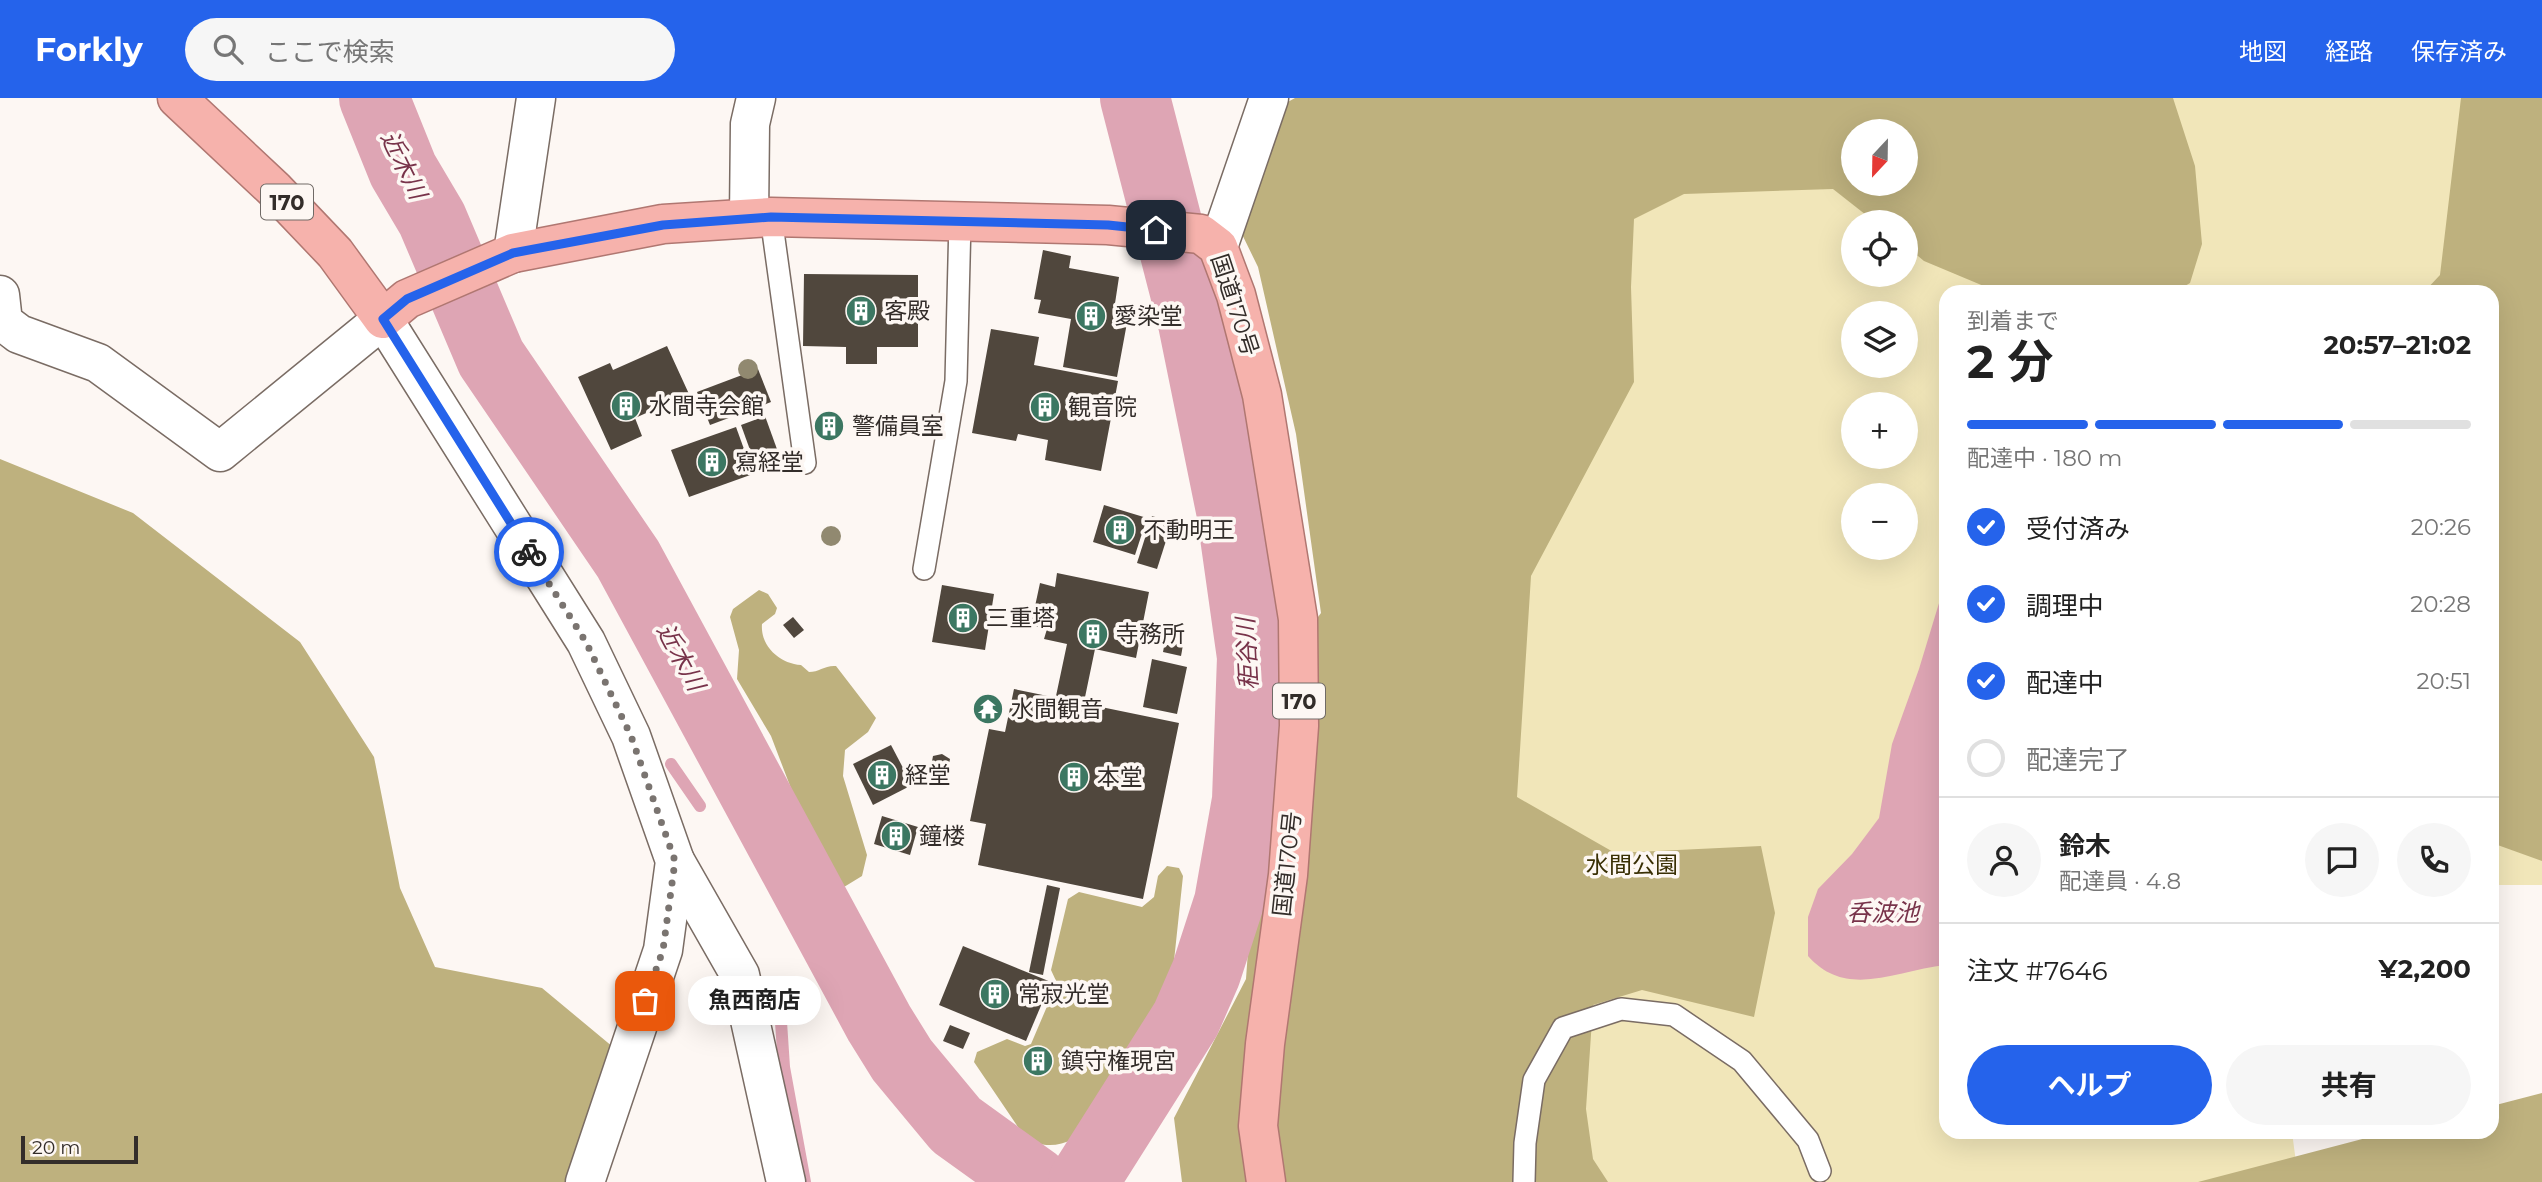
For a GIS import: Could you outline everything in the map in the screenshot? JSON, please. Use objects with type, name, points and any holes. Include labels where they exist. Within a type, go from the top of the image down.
[{"type":"highway","name":"170","points":[[177,98],[395,309]]},
{"type":"highway","name":"国道170号","points":[[395,309],[504,257],[663,225],[760,217],[960,220],[1108,225],[1210,241],[1236,295],[1262,395],[1298,619],[1299,726],[1288,875],[1265,1044],[1258,1126],[1266,1182]]},
{"type":"street","points":[[504,257],[536,98]]},
{"type":"street","points":[[756,98],[750,124],[760,217]]},
{"type":"street","points":[[1210,241],[1269,98]]},
{"type":"street","points":[[0,295],[3,322],[19,334],[98,363],[220,452],[395,309],[586,642],[631,736],[675,861],[740,975],[786,1182]]},
{"type":"street","points":[[585,1182],[663,950],[675,861]]},
{"type":"lane","points":[[760,217],[805,463]]},
{"type":"lane","points":[[924,569],[956,381],[960,220]]},
{"type":"lane","points":[[1524,1182],[1525,1143],[1534,1080],[1563,1028],[1621,1009],[1674,1015],[1742,1061],[1808,1140],[1820,1171]]},
{"type":"green space","points":[[1295,98],[2173,98],[2195,166],[2202,244],[2190,283],[2187,285],[1981,285],[1924,261],[1918,256],[1918,210],[1860,210],[1842,196],[1918,196],[1918,119],[1841,119],[1841,195],[1833,189],[1684,194],[1634,219],[1631,287],[1634,382],[1531,576],[1517,797],[1615,853],[1761,846],[1775,913],[1754,1017],[1642,990],[1593,1005],[1586,1109],[1593,1159],[1608,1182],[1182,1182],[1174,1118],[1246,979],[1267,685],[1321,613],[1296,434],[1258,267],[1237,224],[1286,103]]},
{"type":"green space","name":"水間公園","points":[[1471,98],[2542,98],[2542,885],[2499,885],[2499,285],[1939,285],[1939,1139],[2293,1139],[2297,1170],[2257,1182],[1299,1182]]},
{"type":"green space","points":[[2461,98],[2542,98],[2542,861],[2499,846],[2499,285],[2431,285],[2440,275]]},
{"type":"green space","points":[[0,459],[133,513],[300,642],[374,757],[400,888],[435,967],[542,988],[613,1047],[566,1182],[0,1182]]},
{"type":"green space","points":[[759,590],[768,594],[777,608],[775,614],[762,624],[764,640],[773,653],[786,661],[801,665],[809,672],[836,666],[876,718],[868,732],[845,750],[843,776],[867,855],[862,876],[844,887],[821,867],[771,736],[737,679],[739,650],[730,617],[733,609]]},
{"type":"green space","points":[[1167,866],[1179,868],[1183,876],[1169,1008],[1160,1027],[1072,1139],[1054,1145],[1029,1140],[974,1062],[977,1052],[1007,1039],[1025,1046],[1031,1044],[1057,983],[1051,970],[1068,899],[1079,892],[1142,907],[1154,897],[1158,876]]},
{"type":"green space","points":[[2542,1093],[2542,1182],[2198,1182],[2362,1139],[2499,1139],[2499,1104]]},
{"type":"water","name":"呑波池","points":[[1939,603],[1939,966],[1873,979],[1839,977],[1823,969],[1808,956],[1808,917],[1818,889],[1852,854],[1879,818],[1892,744]]},
{"type":"building","name":"愛染堂","points":[[1043,250],[1071,256],[1069,268],[1119,277],[1114,310],[1129,312],[1117,377],[1063,367],[1071,319],[1038,313],[1041,300],[1034,299]]},
{"type":"building","name":"客殿","points":[[804,274],[918,275],[918,347],[877,347],[877,364],[846,364],[846,347],[803,346]]},
{"type":"building","name":"観音院","points":[[991,329],[1039,337],[1034,365],[1118,381],[1101,471],[1045,460],[1048,440],[1018,434],[1016,441],[972,433]]},
{"type":"building","name":"水間寺会館","points":[[667,346],[689,394],[635,418],[642,436],[611,450],[578,377],[610,363],[613,370]]},
{"type":"building","points":[[758,369],[771,402],[710,425],[697,392]]},
{"type":"building","points":[[765,416],[782,463],[758,472],[741,425]]},
{"type":"building","name":"警備員室","points":[[840,419],[841,433],[819,434],[818,420]]},
{"type":"building","name":"寫経堂","points":[[736,427],[753,474],[689,497],[671,450]]},
{"type":"building","name":"不動明王","points":[[1104,505],[1147,518],[1135,555],[1093,542]]},
{"type":"building","points":[[1152,516],[1172,522],[1157,569],[1137,563]]},
{"type":"building","name":"寺務所","points":[[1057,573],[1149,592],[1136,658],[1095,649],[1084,702],[1056,696],[1067,644],[1044,639],[1047,629],[1031,625],[1040,583],[1055,587]]},
{"type":"building","name":"三重塔","points":[[942,585],[994,594],[985,650],[932,642]]},
{"type":"building","points":[[793,617],[804,630],[794,638],[783,625]]},
{"type":"building","points":[[1165,641],[1183,645],[1181,656],[1163,652]]},
{"type":"building","points":[[1152,659],[1187,667],[1177,714],[1143,707]]},
{"type":"building","name":"本堂","points":[[1014,689],[1179,723],[1143,899],[978,865],[986,824],[970,821],[989,729],[1005,732]]},
{"type":"building","name":"経堂","points":[[891,745],[912,785],[873,805],[853,764]]},
{"type":"building","points":[[942,754],[950,759],[947,775],[938,777],[930,772],[933,756]]},
{"type":"building","name":"鐘楼","points":[[882,816],[918,827],[910,855],[874,844]]},
{"type":"building","points":[[1047,885],[1060,888],[1043,975],[1029,972]]},
{"type":"building","name":"常寂光堂","points":[[963,946],[1051,982],[1026,1041],[939,1005]]},
{"type":"building","points":[[950,1025],[970,1033],[963,1049],[943,1041]]},
{"type":"building","name":"鎮守権現宮","points":[[1034,1054],[1045,1058],[1041,1068],[1030,1063]]},
{"type":"waterway","name":"近木川","points":[[374,98],[403,170],[432,219],[491,358],[628,559],[879,1023],[902,1060],[956,1125],[1035,1182]]},
{"type":"waterway","name":"秬谷川","points":[[1083,1182],[1186,1019],[1206,973],[1229,902],[1247,800],[1252,657],[1232,515],[1193,323],[1135,98]]},
{"type":"waterway","points":[[671,764],[700,806]]},
{"type":"waterway","points":[[781,1022],[784,1067],[805,1182]]},
{"type":"way so far","points":[[529,552],[586,642],[631,736],[675,861],[663,950],[645,1001]]},
{"type":"place","name":"客殿","points":[[861,311]]},
{"type":"place","name":"愛染堂","points":[[1091,316]]},
{"type":"place","name":"水間寺会館","points":[[626,406]]},
{"type":"place","name":"観音院","points":[[1045,407]]},
{"type":"place","name":"警備員室","points":[[829,426]]},
{"type":"place","name":"寫経堂","points":[[712,462]]},
{"type":"place","name":"不動明王","points":[[1120,530]]},
{"type":"place","name":"三重塔","points":[[963,618]]},
{"type":"place","name":"寺務所","points":[[1093,634]]},
{"type":"place","name":"水間観音","points":[[988,709]]},
{"type":"place","name":"経堂","points":[[882,775]]},
{"type":"place","name":"本堂","points":[[1074,777]]},
{"type":"place","name":"鐘楼","points":[[896,836]]},
{"type":"place","name":"常寂光堂","points":[[995,994]]},
{"type":"place","name":"魚西商店","points":[[645,1001]]},
{"type":"place","name":"鎮守権現宮","points":[[1038,1061]]},
{"type":"route","points":[[529,552],[383,319],[407,299],[513,253],[663,225],[727,219],[771,217],[960,220],[1108,225],[1156,230]]}]
